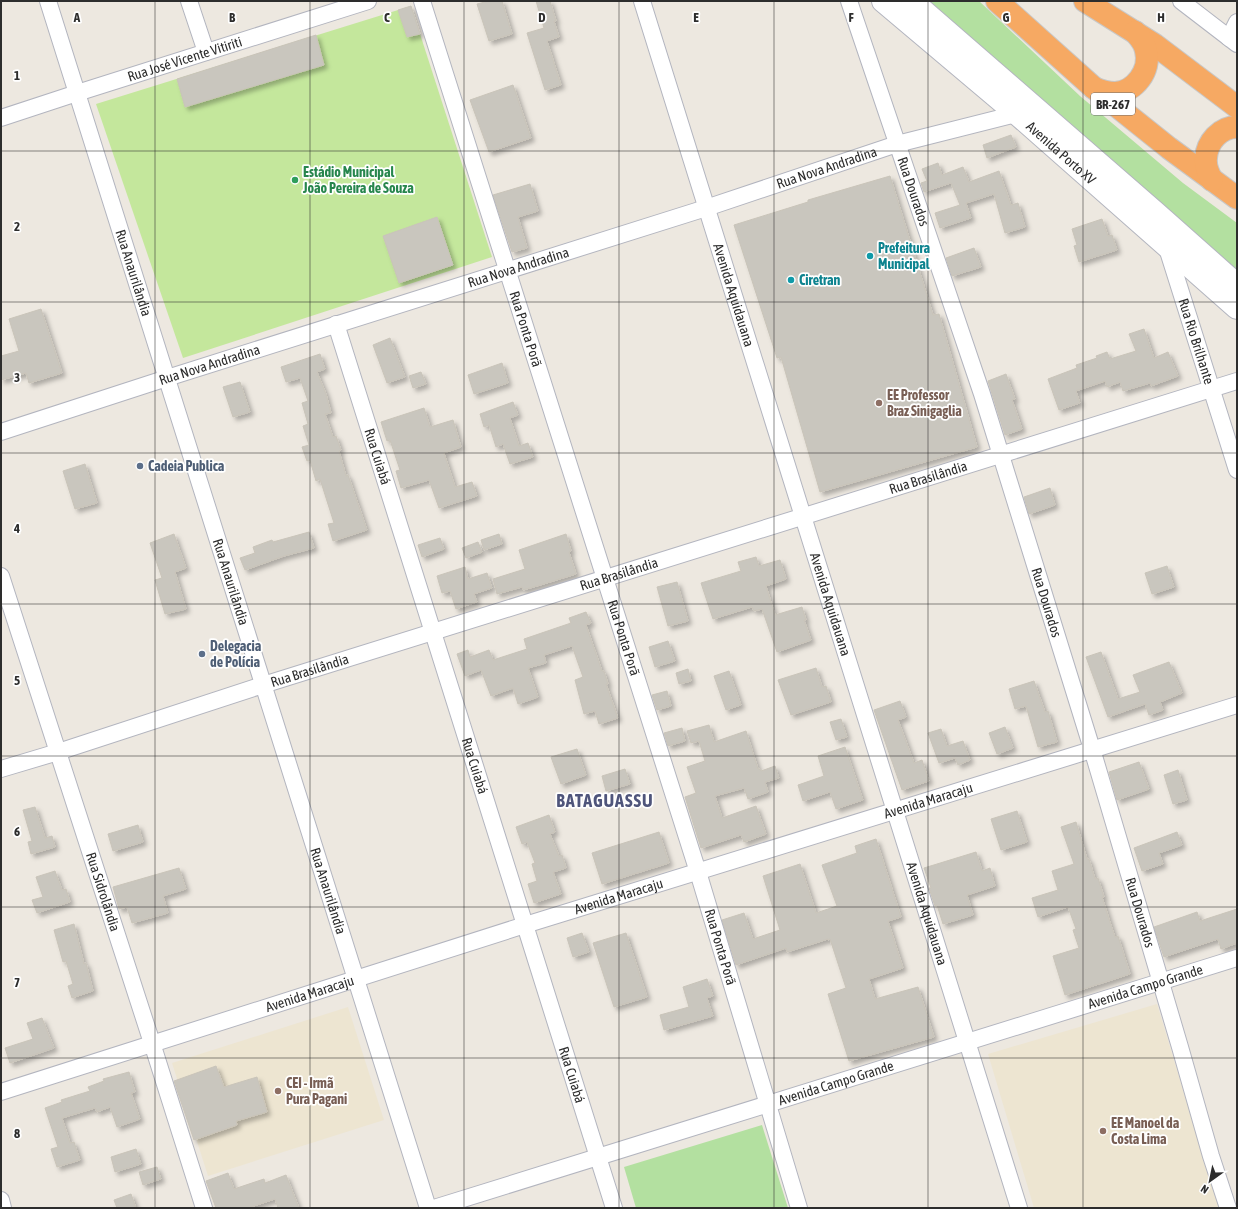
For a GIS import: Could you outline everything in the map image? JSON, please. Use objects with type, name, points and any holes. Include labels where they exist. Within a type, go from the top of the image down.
[{"type":"highway","name":"BR-267","points":[[997,1],[1094,88],[1169,148],[1237,198]]},
{"type":"highway","points":[[1085,1],[1155,45],[1237,107]]},
{"type":"highway","points":[[1094,88],[1105,92],[1117,93],[1128,90],[1137,83],[1144,74],[1147,63],[1146,51],[1142,40],[1135,32]]},
{"type":"highway","points":[[1212,180],[1207,170],[1205,159],[1208,148],[1214,138],[1223,131],[1237,127]]},
{"type":"street","name":"Rua Anaurilândia","points":[[48,1],[428,1208]]},
{"type":"street","points":[[189,1],[206,52]]},
{"type":"street","name":"Rua José Vicente Vitiriti","points":[[1,118],[368,1]]},
{"type":"street","name":"Rua Ponta Porã","points":[[422,1],[698,872],[799,1208]]},
{"type":"street","name":"Avenida Aquidauana","points":[[642,1],[1019,1208]]},
{"type":"street","name":"Rua Dourados","points":[[849,1],[979,386],[1092,749],[1211,1156],[1228,1208]]},
{"type":"street","name":"Avenida Porto XV","points":[[883,1],[1027,111],[1156,213],[1237,285]]},
{"type":"street","name":"Avenida Porto XV","points":[[912,1],[1166,246],[1237,308]]},
{"type":"street","points":[[1181,1],[1233,41],[1237,22]]},
{"type":"street","name":"Rua Nova Andradina","points":[[1,432],[166,378],[706,208],[897,144],[1027,111]]},
{"type":"street","name":"Rua Rio Brilhante","points":[[1156,213],[1237,470]]},
{"type":"street","name":"Rua Cuiabá","points":[[336,324],[614,1208]]},
{"type":"street","name":"Rua Brasilândia","points":[[1,769],[58,752],[263,685],[1237,381]]},
{"type":"street","name":"Rua Sidrolândia","points":[[1,576],[204,1208]]},
{"type":"street","name":"Avenida Maracaju","points":[[1,1092],[525,925],[1237,704]]},
{"type":"street","name":"Avenida Campo Grande","points":[[434,1208],[1237,958]]},
{"type":"street","points":[[1,1200],[3,1208]]},
{"type":"shaded area","name":"EE Manoel da Costa Lima","points":[[1157,1004],[1219,1208],[1034,1208],[988,1054]]},
{"type":"shaded area","name":"CEI - Irmã Pura Pagani","points":[[348,1007],[384,1120],[208,1176],[172,1063]]},
{"type":"green space","points":[[921,1],[979,1],[1080,96],[1183,183],[1237,223],[1237,271]]},
{"type":"green space","name":"Estádio Municipal João Pereira de Souza","points":[[411,6],[492,257],[183,358],[96,104]]},
{"type":"green space","points":[[762,1125],[788,1208],[636,1208],[624,1167]]},
{"type":"building","points":[[489,1],[502,1],[512,34],[489,41],[477,4]]},
{"type":"building","points":[[536,1],[550,1],[559,37],[547,41],[561,85],[545,90],[527,33],[544,28]]},
{"type":"building","points":[[411,6],[420,34],[407,37],[398,10]]},
{"type":"building","points":[[316,35],[324,65],[185,107],[177,79]]},
{"type":"building","points":[[513,85],[531,138],[489,152],[470,100]]},
{"type":"building","points":[[1011,135],[1016,147],[987,158],[983,145]]},
{"type":"building","points":[[938,163],[942,175],[963,167],[969,182],[999,171],[1011,205],[1018,203],[1025,227],[1005,233],[994,194],[966,203],[971,218],[940,228],[935,213],[960,205],[951,183],[924,192],[921,183],[927,181],[922,169]]},
{"type":"building","points":[[890,176],[933,315],[939,314],[977,447],[820,492],[781,357],[777,358],[734,225],[808,202],[808,200]]},
{"type":"building","points":[[530,184],[538,211],[518,217],[527,248],[512,252],[493,195]]},
{"type":"building","points":[[437,217],[453,265],[399,283],[383,236]]},
{"type":"building","points":[[1102,219],[1108,236],[1112,235],[1117,250],[1079,262],[1074,246],[1077,245],[1072,229]]},
{"type":"building","points":[[974,248],[981,267],[952,276],[946,258]]},
{"type":"building","points":[[41,309],[62,373],[29,383],[26,373],[1,380],[1,356],[19,351],[9,319]]},
{"type":"building","points":[[1144,329],[1154,358],[1168,352],[1178,376],[1151,386],[1150,383],[1123,391],[1120,382],[1107,387],[1105,381],[1076,391],[1080,403],[1059,410],[1048,379],[1077,368],[1076,365],[1097,358],[1096,356],[1107,352],[1110,359],[1136,351],[1129,334]]},
{"type":"building","points":[[390,338],[405,377],[387,383],[373,345]]},
{"type":"building","points":[[320,354],[325,369],[317,372],[326,394],[331,413],[325,414],[333,437],[336,436],[341,450],[339,451],[346,476],[348,475],[367,530],[333,541],[328,524],[334,523],[320,479],[316,481],[310,460],[307,461],[302,447],[309,445],[303,426],[308,424],[302,403],[308,401],[300,378],[286,382],[281,367]]},
{"type":"building","points":[[502,363],[508,383],[474,394],[468,375]]},
{"type":"building","points":[[421,372],[426,384],[413,388],[409,376]]},
{"type":"building","points":[[1006,374],[1015,399],[1012,400],[1022,429],[1005,435],[988,381]]},
{"type":"building","points":[[240,382],[250,412],[233,417],[223,387]]},
{"type":"building","points":[[513,402],[518,415],[510,418],[519,446],[528,443],[533,457],[510,464],[503,444],[496,447],[489,425],[484,427],[480,414]]},
{"type":"building","points":[[424,408],[430,427],[453,420],[461,447],[444,453],[455,487],[472,482],[477,496],[439,508],[429,480],[401,488],[396,471],[400,470],[390,440],[387,441],[381,422]]},
{"type":"building","points":[[85,464],[97,503],[75,509],[63,471]]},
{"type":"building","points":[[1050,488],[1055,505],[1029,514],[1024,497]]},
{"type":"building","points":[[309,532],[314,548],[284,556],[245,570],[240,558],[255,553],[253,547],[272,540],[273,542]]},
{"type":"building","points":[[174,534],[186,568],[175,572],[186,609],[165,614],[155,580],[162,578],[150,543]]},
{"type":"building","points":[[499,534],[502,544],[484,550],[481,540]]},
{"type":"building","points":[[566,534],[571,551],[569,552],[576,574],[523,590],[522,587],[497,594],[493,579],[525,569],[519,550]]},
{"type":"building","points":[[440,538],[444,549],[422,557],[418,545]]},
{"type":"building","points":[[478,542],[482,552],[466,558],[462,548]]},
{"type":"building","points":[[756,557],[759,566],[780,560],[786,579],[766,586],[775,615],[802,607],[806,620],[804,620],[811,640],[777,652],[762,609],[754,611],[752,607],[713,619],[701,583],[741,571],[738,562]]},
{"type":"building","points":[[1167,566],[1174,587],[1152,594],[1145,573]]},
{"type":"building","points":[[465,567],[468,579],[487,573],[492,588],[474,594],[477,602],[456,609],[450,591],[442,593],[437,576]]},
{"type":"building","points":[[677,582],[688,621],[668,626],[657,587]]},
{"type":"building","points":[[586,612],[591,623],[586,625],[602,671],[604,671],[608,684],[606,684],[618,718],[599,724],[595,711],[584,714],[575,680],[583,677],[572,646],[544,655],[546,663],[528,668],[538,697],[518,704],[513,688],[491,696],[481,670],[465,676],[457,654],[468,650],[470,657],[489,650],[493,660],[527,649],[524,639],[571,623],[569,618]]},
{"type":"building","points":[[668,641],[675,661],[655,667],[649,647]]},
{"type":"building","points":[[1101,652],[1118,699],[1140,692],[1133,675],[1169,662],[1182,693],[1160,702],[1163,710],[1149,715],[1145,704],[1108,717],[1086,657]]},
{"type":"building","points":[[816,668],[822,687],[826,686],[831,702],[791,715],[778,680]]},
{"type":"building","points":[[688,669],[691,681],[679,684],[676,673]]},
{"type":"building","points":[[729,671],[741,705],[726,710],[714,676]]},
{"type":"building","points":[[1034,681],[1045,712],[1048,711],[1057,742],[1038,747],[1026,706],[1015,709],[1009,689]]},
{"type":"building","points":[[667,691],[671,706],[657,710],[652,695]]},
{"type":"building","points":[[900,701],[906,717],[898,720],[914,763],[922,760],[929,781],[902,790],[874,710]]},
{"type":"building","points":[[841,719],[847,737],[836,740],[830,722]]},
{"type":"building","points":[[709,725],[714,742],[746,731],[758,769],[761,771],[775,766],[779,778],[765,782],[768,792],[748,799],[744,788],[715,796],[722,818],[756,806],[766,834],[744,842],[741,835],[701,848],[685,797],[696,793],[687,767],[705,761],[699,741],[691,743],[687,731]]},
{"type":"building","points":[[1005,727],[1013,748],[997,754],[989,733]]},
{"type":"building","points":[[682,728],[685,741],[668,746],[664,733]]},
{"type":"building","points":[[941,729],[947,746],[963,741],[970,760],[958,765],[955,758],[939,763],[928,733]]},
{"type":"building","points":[[845,747],[863,800],[836,809],[830,792],[803,801],[798,785],[824,776],[818,756]]},
{"type":"building","points":[[577,749],[586,775],[561,784],[551,757]]},
{"type":"building","points":[[1139,762],[1149,789],[1117,800],[1109,772]]},
{"type":"building","points":[[625,769],[630,784],[606,791],[602,776]]},
{"type":"building","points":[[1178,770],[1187,800],[1173,804],[1164,775]]},
{"type":"building","points":[[35,807],[45,838],[52,836],[55,847],[31,854],[28,842],[32,841],[23,810]]},
{"type":"building","points":[[1017,811],[1027,842],[1001,850],[991,819]]},
{"type":"building","points":[[549,815],[555,832],[550,834],[559,856],[562,855],[566,868],[553,872],[561,894],[534,903],[528,884],[537,881],[532,864],[535,863],[527,842],[522,844],[516,827]]},
{"type":"building","points":[[1076,822],[1087,859],[1089,859],[1095,879],[1098,878],[1104,897],[1102,897],[1115,937],[1118,936],[1130,974],[1065,995],[1053,956],[1079,948],[1073,930],[1076,929],[1068,907],[1038,917],[1032,898],[1058,890],[1052,871],[1074,864],[1061,827]]},
{"type":"building","points":[[138,825],[143,842],[113,851],[108,834]]},
{"type":"building","points":[[659,832],[669,863],[602,884],[592,853]]},
{"type":"building","points":[[1177,832],[1182,845],[1159,853],[1163,864],[1142,871],[1134,848]]},
{"type":"building","points":[[876,839],[901,917],[888,921],[903,968],[869,979],[875,999],[918,987],[934,1037],[849,1061],[828,994],[846,988],[830,939],[787,952],[786,948],[736,965],[722,920],[744,913],[753,939],[780,930],[763,876],[800,864],[816,913],[837,906],[822,865],[857,853],[855,846]]},
{"type":"building","points":[[976,852],[982,871],[990,868],[995,886],[967,895],[973,915],[943,924],[937,905],[935,906],[924,868]]},
{"type":"building","points":[[179,868],[186,889],[163,896],[168,913],[132,923],[127,907],[119,909],[113,887]]},
{"type":"building","points":[[55,871],[62,890],[66,889],[70,902],[37,913],[32,900],[43,897],[36,877]]},
{"type":"building","points":[[1237,909],[1237,943],[1221,949],[1218,939],[1164,957],[1154,927],[1197,912],[1200,921]]},
{"type":"building","points":[[74,924],[84,964],[86,963],[93,991],[72,998],[68,986],[73,984],[66,961],[63,962],[54,930]]},
{"type":"building","points":[[582,933],[589,952],[573,957],[567,938]]},
{"type":"building","points":[[626,933],[647,997],[614,1007],[593,943]]},
{"type":"building","points":[[707,979],[713,996],[707,998],[713,1016],[664,1030],[660,1015],[689,1007],[683,987]]},
{"type":"building","points":[[42,1018],[54,1048],[10,1063],[5,1048],[33,1039],[27,1023]]},
{"type":"building","points":[[216,1066],[224,1087],[257,1077],[267,1112],[236,1121],[237,1125],[194,1140],[174,1081]]},
{"type":"building","points":[[129,1072],[135,1092],[131,1093],[140,1119],[117,1127],[110,1107],[97,1112],[95,1108],[62,1118],[70,1143],[74,1142],[80,1160],[57,1167],[51,1149],[58,1147],[45,1108],[62,1102],[61,1100],[90,1091],[88,1087],[104,1081],[103,1079]]},
{"type":"building","points":[[136,1149],[141,1164],[115,1172],[111,1157]]},
{"type":"building","points":[[157,1167],[161,1179],[143,1185],[139,1172]]},
{"type":"building","points":[[228,1173],[234,1189],[264,1179],[265,1183],[286,1175],[299,1208],[278,1208],[275,1199],[248,1208],[216,1208],[206,1181]]},
{"type":"building","points":[[131,1194],[136,1208],[117,1208],[114,1200]]},
{"type":"place","name":"Estádio Municipal João Pereira de Souza","points":[[295,180]]},
{"type":"place","name":"Prefeitura Municipal","points":[[870,256]]},
{"type":"place","name":"Ciretran","points":[[791,280]]},
{"type":"place","name":"EE Professor Braz Sinigaglia","points":[[879,403]]},
{"type":"place","name":"Cadeia Publica","points":[[140,466]]},
{"type":"place","name":"Delegacia de Polícia","points":[[202,654]]},
{"type":"place","name":"CEI - Irmã Pura Pagani","points":[[278,1091]]},
{"type":"place","name":"EE Manoel da Costa Lima","points":[[1103,1131]]},
{"type":"district","name":"BATAGUASSU","points":[[605,800]]}]
